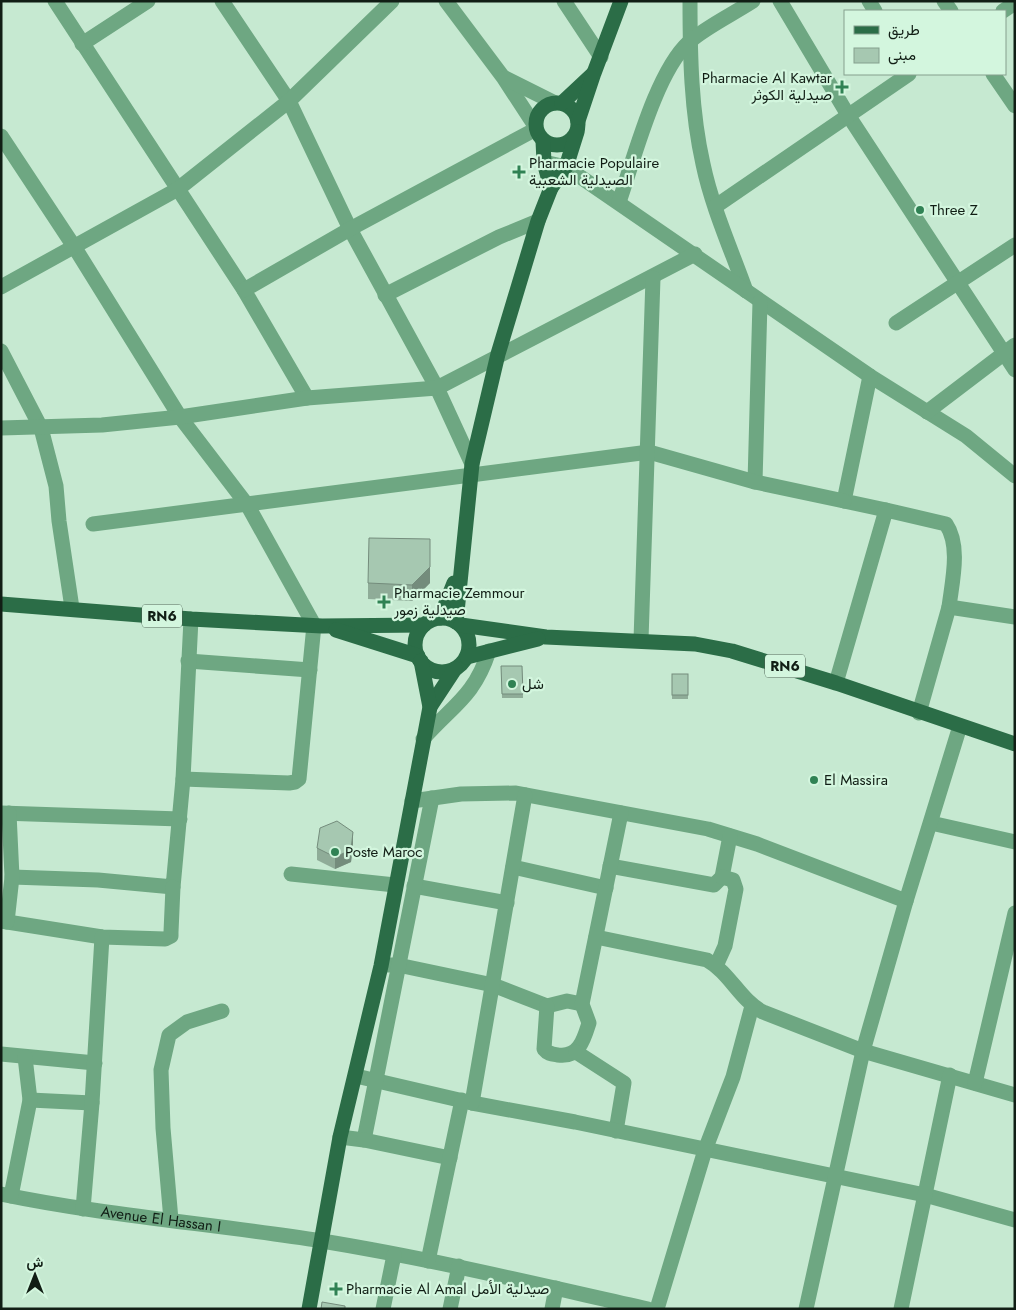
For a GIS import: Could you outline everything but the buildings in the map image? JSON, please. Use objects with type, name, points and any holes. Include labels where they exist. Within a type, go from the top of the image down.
[{"type":"main road","points":[[309,1309],[323,1241],[340,1137],[382,966],[395,886],[430,707],[455,669],[466,657],[469,640],[458,624],[460,568],[472,470],[498,354],[538,221],[551,188],[566,166],[594,72],[622,1]]},
{"type":"main road","points":[[551,188],[538,132],[540,111],[558,103],[594,72]]},
{"type":"main road","points":[[538,132],[559,146],[573,139],[578,127],[570,107],[558,103]]},
{"type":"main road","points":[[440,618],[460,568]]},
{"type":"main road","name":"RN6","points":[[1,604],[72,608],[191,619],[318,625],[424,626],[440,618],[458,624],[546,636],[695,644],[732,651],[836,682],[919,713],[1015,744]]},
{"type":"main road","name":"RN6","points":[[318,625],[419,659],[433,670],[440,672],[455,669]]},
{"type":"main road","points":[[424,626],[416,640],[430,707]]},
{"type":"main road","name":"RN6","points":[[466,657],[546,636]]},
{"type":"street","points":[[55,1],[244,290],[307,398]]},
{"type":"street","points":[[82,44],[148,1]]},
{"type":"street","points":[[222,1],[289,101],[350,229],[437,388],[472,470]]},
{"type":"street","points":[[1,287],[75,248],[178,189],[289,101],[392,1]]},
{"type":"street","points":[[244,290],[350,229],[538,132],[503,77],[446,1]]},
{"type":"street","points":[[564,1],[601,57]]},
{"type":"street","points":[[690,1],[690,41],[695,108],[702,155],[716,206],[746,291]]},
{"type":"street","points":[[619,202],[663,80],[673,60],[690,41],[753,1]]},
{"type":"street","points":[[780,1],[848,115],[958,283],[1009,349],[1015,370]]},
{"type":"street","points":[[1004,10],[1015,3]]},
{"type":"street","points":[[716,206],[908,75]]},
{"type":"street","points":[[994,75],[1015,106]]},
{"type":"street","points":[[503,77],[558,103]]},
{"type":"street","points":[[1,136],[75,248],[180,417],[248,506],[318,625],[310,670],[299,779],[289,783],[183,779]]},
{"type":"street","points":[[544,162],[566,166],[695,254],[760,302],[870,376],[973,440],[1015,476]]},
{"type":"street","points":[[385,295],[499,237],[538,221]]},
{"type":"street","points":[[896,323],[1015,245]]},
{"type":"street","points":[[1,428],[41,428],[180,417],[307,398],[437,388],[498,354],[653,278],[695,254]]},
{"type":"street","points":[[641,640],[649,452],[653,278]]},
{"type":"street","points":[[756,482],[760,302]]},
{"type":"street","points":[[928,412],[1009,349]]},
{"type":"street","points":[[1,351],[41,428],[56,486],[59,521],[72,608]]},
{"type":"street","points":[[844,501],[870,376]]},
{"type":"street","points":[[93,524],[248,506],[472,470],[649,452],[756,482],[946,524],[951,530],[954,540],[953,575],[949,607],[919,713]]},
{"type":"street","points":[[836,682],[886,510]]},
{"type":"street","points":[[949,607],[1015,617]]},
{"type":"street","points":[[180,819],[5,813],[12,877],[4,922],[102,938],[168,938],[171,932],[174,887],[180,819],[183,779],[191,619]]},
{"type":"street","points":[[423,739],[474,688],[483,672],[489,651]]},
{"type":"street","points":[[188,661],[310,670]]},
{"type":"street","points":[[806,1309],[863,1051],[906,900],[960,726]]},
{"type":"street","points":[[412,802],[461,794],[525,795],[708,829],[906,900]]},
{"type":"street","points":[[428,1261],[450,1158],[467,1102],[494,985],[525,795]]},
{"type":"street","points":[[364,1140],[374,1081],[432,798]]},
{"type":"street","points":[[547,1006],[544,1049],[548,1053],[567,1056],[576,1052],[589,1023],[582,1004],[621,813]]},
{"type":"street","points":[[931,823],[1015,842]]},
{"type":"street","points":[[610,866],[714,885],[722,877],[730,836]]},
{"type":"street","points":[[513,867],[606,888]]},
{"type":"street","points":[[291,874],[395,886]]},
{"type":"street","points":[[12,877],[98,880],[174,887]]},
{"type":"street","points":[[716,966],[725,946],[736,889],[733,880],[722,877]]},
{"type":"street","points":[[414,886],[507,902]]},
{"type":"street","points":[[975,1083],[1015,913]]},
{"type":"street","points":[[596,937],[707,960],[716,966],[752,1006],[863,1051],[950,1074],[1015,1095]]},
{"type":"street","points":[[83,1209],[95,1063],[102,938]]},
{"type":"street","points":[[382,966],[398,965],[494,985],[547,1006],[567,1001],[582,1004]]},
{"type":"street","points":[[657,1309],[705,1150],[733,1077],[752,1006]]},
{"type":"street","points":[[172,1220],[163,1128],[161,1070],[168,1035],[187,1022],[222,1011]]},
{"type":"street","points":[[576,1052],[624,1083],[616,1131]]},
{"type":"street","points":[[1,1054],[95,1063]]},
{"type":"street","points":[[6,1195],[30,1100],[26,1057]]},
{"type":"street","points":[[901,1309],[950,1074]]},
{"type":"street","points":[[356,1076],[467,1102],[925,1195],[1015,1220]]},
{"type":"street","points":[[30,1100],[92,1103]]},
{"type":"street","points":[[340,1137],[364,1140],[450,1158]]},
{"type":"street","name":"Avenue El Hassan I","points":[[6,1195],[83,1209],[323,1241],[459,1266],[648,1309]]},
{"type":"street","points":[[383,1309],[394,1255]]},
{"type":"street","points":[[450,1309],[459,1266]]},
{"type":"street","points":[[552,1309],[556,1288]]},
{"type":"place","name":"Pharmacie Al Kawtar صيدلية الكوثر","points":[[842,87]]},
{"type":"place","name":"Pharmacie Populaire الصيدلية الشعبية","points":[[519,172]]},
{"type":"place","name":"Three Z","points":[[920,210]]},
{"type":"place","name":"Pharmacie Zemmour صيدلية زمور","points":[[384,602]]},
{"type":"place","name":"شل","points":[[512,684]]},
{"type":"place","name":"El Massira","points":[[814,780]]},
{"type":"place","name":"Poste Maroc","points":[[335,852]]},
{"type":"place","name":"Pharmacie Al Amal صيدلية الأمل","points":[[336,1289]]}]
